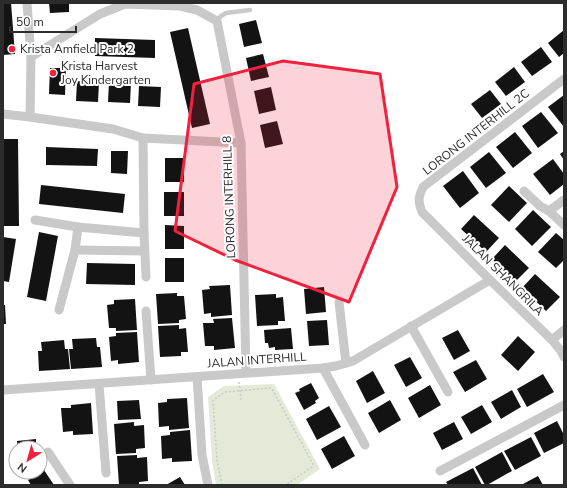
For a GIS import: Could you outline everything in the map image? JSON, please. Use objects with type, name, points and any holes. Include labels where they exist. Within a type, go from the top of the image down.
[{"type":"street","points":[[27,3],[31,57],[30,117]]},
{"type":"street","points":[[31,57],[100,14],[125,3],[180,6],[198,10],[217,22]]},
{"type":"street","name":"LORONG INTERHILL 8","points":[[217,22],[241,143],[243,374]]},
{"type":"street","name":"LORONG INTERHILL 2C","points":[[422,212],[419,204],[419,196],[424,187],[564,79]]},
{"type":"street","points":[[3,114],[113,129],[143,138],[241,143]]},
{"type":"street","points":[[143,138],[144,251],[146,277]]},
{"type":"street","points":[[524,191],[540,206],[550,211],[564,225]]},
{"type":"street","points":[[550,211],[564,200]]},
{"type":"street","name":"JALAN SHANGRILA","points":[[422,212],[552,340],[564,357]]},
{"type":"street","points":[[35,220],[78,227],[144,233]]},
{"type":"street","points":[[59,310],[75,250],[78,227]]},
{"type":"street","points":[[75,250],[144,251]]},
{"type":"street","name":"JALAN INTERHILL","points":[[3,390],[243,374],[336,366],[353,360],[490,280]]},
{"type":"street","points":[[339,302],[346,363]]},
{"type":"street","points":[[146,311],[151,380]]},
{"type":"street","points":[[411,326],[448,392]]},
{"type":"street","points":[[552,340],[564,330]]},
{"type":"street","points":[[323,368],[365,445]]},
{"type":"street","points":[[197,376],[202,455],[208,485]]},
{"type":"street","points":[[99,384],[106,473]]},
{"type":"street","points":[[440,471],[564,405]]},
{"type":"street","points":[[48,452],[70,485]]},
{"type":"lane","points":[[217,22],[221,16],[226,13],[250,10]]},
{"type":"path","points":[[241,400],[240,390],[243,374]]},
{"type":"path","points":[[222,485],[217,460],[214,398],[225,392],[270,388],[272,389],[312,463],[312,467],[286,485]]},
{"type":"highlighted area","points":[[283,61],[380,74],[397,187],[349,302],[235,260],[175,231],[194,84]]},
{"type":"green space","points":[[274,384],[320,469],[297,485],[216,485],[212,461],[208,397],[224,386]]},
{"type":"building","points":[[3,3],[11,3],[15,54],[3,55]]},
{"type":"building","points":[[49,3],[69,3],[69,12],[50,13]]},
{"type":"building","points":[[256,20],[262,43],[244,47],[239,24]]},
{"type":"building","points":[[188,28],[210,124],[192,128],[170,32]]},
{"type":"building","points":[[564,30],[564,53],[559,57],[548,43]]},
{"type":"building","points":[[95,38],[155,40],[155,58],[95,56]]},
{"type":"building","points":[[541,47],[552,62],[532,76],[521,62]]},
{"type":"building","points":[[263,54],[269,77],[251,81],[246,58]]},
{"type":"building","points":[[514,67],[525,82],[506,96],[495,82]]},
{"type":"building","points":[[50,68],[66,68],[65,95],[49,94]]},
{"type":"building","points":[[77,81],[99,82],[98,102],[76,101]]},
{"type":"building","points":[[109,82],[131,83],[130,103],[108,102]]},
{"type":"building","points":[[139,86],[161,87],[160,107],[138,106]]},
{"type":"building","points":[[271,87],[276,110],[259,114],[254,91]]},
{"type":"building","points":[[490,90],[501,104],[482,118],[471,104]]},
{"type":"building","points":[[564,95],[564,127],[548,107]]},
{"type":"building","points":[[541,112],[558,133],[538,148],[522,126]]},
{"type":"building","points":[[277,121],[283,144],[265,148],[260,125]]},
{"type":"building","points":[[515,132],[532,153],[513,168],[496,147]]},
{"type":"building","points":[[3,139],[18,139],[19,226],[3,226]]},
{"type":"building","points":[[46,147],[98,149],[97,166],[46,165]]},
{"type":"building","points":[[111,151],[128,151],[127,174],[111,173]]},
{"type":"building","points":[[564,151],[564,160],[560,154]]},
{"type":"building","points":[[489,152],[506,173],[486,188],[470,167]]},
{"type":"building","points":[[165,158],[184,158],[184,182],[165,182]]},
{"type":"building","points":[[553,159],[564,174],[564,184],[550,195],[533,174]]},
{"type":"building","points":[[463,171],[479,193],[460,208],[443,186]]},
{"type":"building","points":[[41,185],[125,194],[123,213],[39,204]]},
{"type":"building","points":[[509,186],[527,203],[509,222],[491,205]]},
{"type":"building","points":[[164,192],[184,192],[184,216],[164,216]]},
{"type":"building","points":[[533,210],[551,227],[532,246],[515,229]]},
{"type":"building","points":[[474,215],[499,238],[486,252],[461,229]]},
{"type":"building","points":[[165,225],[184,226],[184,249],[165,249]]},
{"type":"building","points":[[39,232],[58,236],[46,301],[27,297]]},
{"type":"building","points":[[556,233],[564,240],[564,260],[556,268],[538,252]]},
{"type":"building","points":[[3,237],[16,239],[9,282],[3,281]]},
{"type":"building","points":[[505,245],[529,268],[515,282],[492,259]]},
{"type":"building","points":[[165,258],[184,258],[184,282],[165,282]]},
{"type":"building","points":[[87,263],[135,264],[135,285],[86,284]]},
{"type":"building","points":[[535,274],[560,297],[546,311],[522,288]]},
{"type":"building","points":[[230,285],[232,315],[211,317],[211,313],[204,314],[202,290],[210,289],[209,286]]},
{"type":"building","points":[[324,287],[326,312],[306,314],[304,289]]},
{"type":"building","points":[[177,293],[177,296],[184,296],[186,319],[179,320],[179,323],[158,324],[156,294]]},
{"type":"building","points":[[276,294],[276,298],[283,297],[285,321],[278,321],[278,325],[257,326],[255,295]]},
{"type":"building","points":[[135,299],[137,330],[116,331],[116,328],[109,328],[107,305],[114,304],[114,300]]},
{"type":"building","points":[[3,305],[5,305],[6,324],[3,324]]},
{"type":"building","points":[[232,318],[235,348],[214,350],[214,346],[205,346],[203,323],[214,323],[213,319]]},
{"type":"building","points":[[327,320],[329,345],[309,346],[307,321]]},
{"type":"building","points":[[179,325],[179,329],[186,328],[188,352],[181,352],[181,356],[160,357],[158,326]]},
{"type":"building","points":[[291,328],[293,349],[275,350],[275,347],[269,348],[268,343],[265,343],[264,330]]},
{"type":"building","points":[[458,330],[470,351],[454,360],[442,338]]},
{"type":"building","points":[[137,332],[139,362],[118,364],[118,360],[111,361],[109,337],[116,336],[116,333]]},
{"type":"building","points":[[518,336],[535,352],[518,371],[501,355]]},
{"type":"building","points":[[96,338],[97,347],[100,347],[102,367],[71,369],[69,349],[73,349],[72,339]]},
{"type":"building","points":[[64,340],[65,349],[68,349],[70,369],[39,371],[38,351],[42,351],[41,342]]},
{"type":"building","points":[[410,357],[422,378],[406,387],[394,365]]},
{"type":"building","points":[[476,360],[487,379],[465,392],[453,372]]},
{"type":"building","points":[[373,371],[385,393],[367,403],[356,381]]},
{"type":"building","points":[[543,374],[554,392],[527,407],[517,389]]},
{"type":"building","points":[[311,383],[319,398],[315,401],[316,403],[304,410],[295,393],[300,391],[299,389]]},
{"type":"building","points":[[430,385],[441,405],[419,418],[408,398]]},
{"type":"building","points":[[512,390],[521,407],[501,419],[491,402]]},
{"type":"building","points":[[187,398],[189,428],[169,430],[169,426],[159,427],[158,403],[167,402],[167,399]]},
{"type":"building","points":[[139,400],[141,419],[118,420],[117,401]]},
{"type":"building","points":[[390,400],[401,420],[379,433],[368,413]]},
{"type":"building","points":[[91,403],[93,434],[73,435],[73,431],[63,432],[61,408],[71,408],[71,405]]},
{"type":"building","points":[[482,405],[492,422],[471,434],[461,417]]},
{"type":"building","points":[[329,406],[341,427],[317,440],[306,419]]},
{"type":"building","points":[[557,421],[564,435],[564,443],[544,453],[534,433]]},
{"type":"building","points":[[134,422],[134,426],[144,425],[145,448],[136,449],[136,453],[116,454],[114,424]]},
{"type":"building","points":[[454,422],[463,439],[442,450],[433,433]]},
{"type":"building","points":[[190,430],[192,461],[172,462],[172,458],[162,459],[161,436],[170,435],[170,432]]},
{"type":"building","points":[[344,436],[355,456],[332,469],[321,449]]},
{"type":"building","points":[[531,437],[541,456],[515,470],[504,451]]},
{"type":"building","points":[[502,452],[512,471],[485,485],[475,467]]},
{"type":"building","points":[[137,455],[137,458],[147,457],[148,481],[139,482],[139,485],[119,485],[117,456]]},
{"type":"building","points":[[473,468],[482,485],[448,485],[446,482]]},
{"type":"building","points":[[48,476],[54,485],[31,485],[28,480],[48,480]]},
{"type":"building","points":[[538,476],[543,485],[523,485],[523,484]]},
{"type":"building","points":[[180,477],[185,485],[166,485]]},
{"type":"place","name":"Krista Amfield Park 2","points":[[12,49]]},
{"type":"place","name":"Krista Harvest Joy Kindergarten","points":[[53,73]]}]
